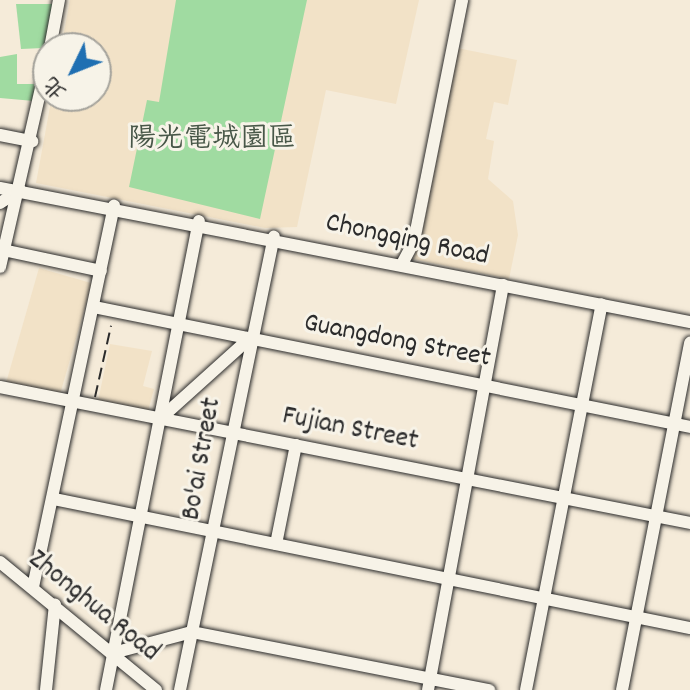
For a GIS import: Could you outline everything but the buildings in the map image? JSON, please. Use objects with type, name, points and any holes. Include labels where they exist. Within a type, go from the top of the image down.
[{"type":"street","points":[[53,32],[59,0]]},
{"type":"street","points":[[402,264],[414,241],[462,0]]},
{"type":"street","points":[[0,267],[23,188],[38,112]]},
{"type":"street","points":[[0,135],[32,141]]},
{"type":"street","name":"Chongqing Road","points":[[0,188],[23,188],[199,221],[690,322]]},
{"type":"street","points":[[0,203],[23,188]]},
{"type":"street","points":[[33,587],[76,403],[114,205]]},
{"type":"street","points":[[106,690],[199,221]]},
{"type":"street","name":"Bo'ai Street","points":[[180,690],[214,532],[250,338],[274,237]]},
{"type":"street","points":[[3,250],[101,271]]},
{"type":"street","points":[[429,684],[470,477],[503,285]]},
{"type":"street","points":[[526,690],[602,304]]},
{"type":"street","name":"Guangdong Street","points":[[94,307],[690,427]]},
{"type":"street","points":[[160,419],[250,338]]},
{"type":"street","points":[[622,690],[690,343]]},
{"type":"street","name":"Fujian Street","points":[[0,387],[160,419],[233,430],[690,523]]},
{"type":"street","points":[[276,544],[296,445]]},
{"type":"street","points":[[54,499],[690,628]]},
{"type":"street","name":"Zhonghua Road","points":[[0,562],[55,604],[156,690]]},
{"type":"street","points":[[46,690],[55,604]]},
{"type":"street","points":[[113,653],[192,632],[429,684],[489,690]]},
{"type":"shaded area","points":[[70,0],[419,0],[396,104],[326,90],[297,227],[265,228],[36,183],[49,112],[112,112],[112,32],[64,32]]},
{"type":"shaded area","points":[[457,48],[517,60],[508,105],[494,102],[486,139],[494,141],[488,179],[513,201],[518,235],[509,279],[413,259]]},
{"type":"shaded area","points":[[39,268],[92,283],[59,399],[6,384]]},
{"type":"shaded area","points":[[110,344],[152,351],[143,386],[154,389],[148,411],[98,401]]},
{"type":"green space","name":"陽光電城園區","points":[[176,0],[307,0],[260,219],[129,187],[147,100],[159,102]]},
{"type":"green space","points":[[16,4],[55,4],[47,32],[32,32],[32,48],[21,49]]},
{"type":"green space","points":[[17,54],[17,84],[32,84],[32,101],[0,98],[0,57]]},
{"type":"railway","points":[[95,397],[111,326]]}]
